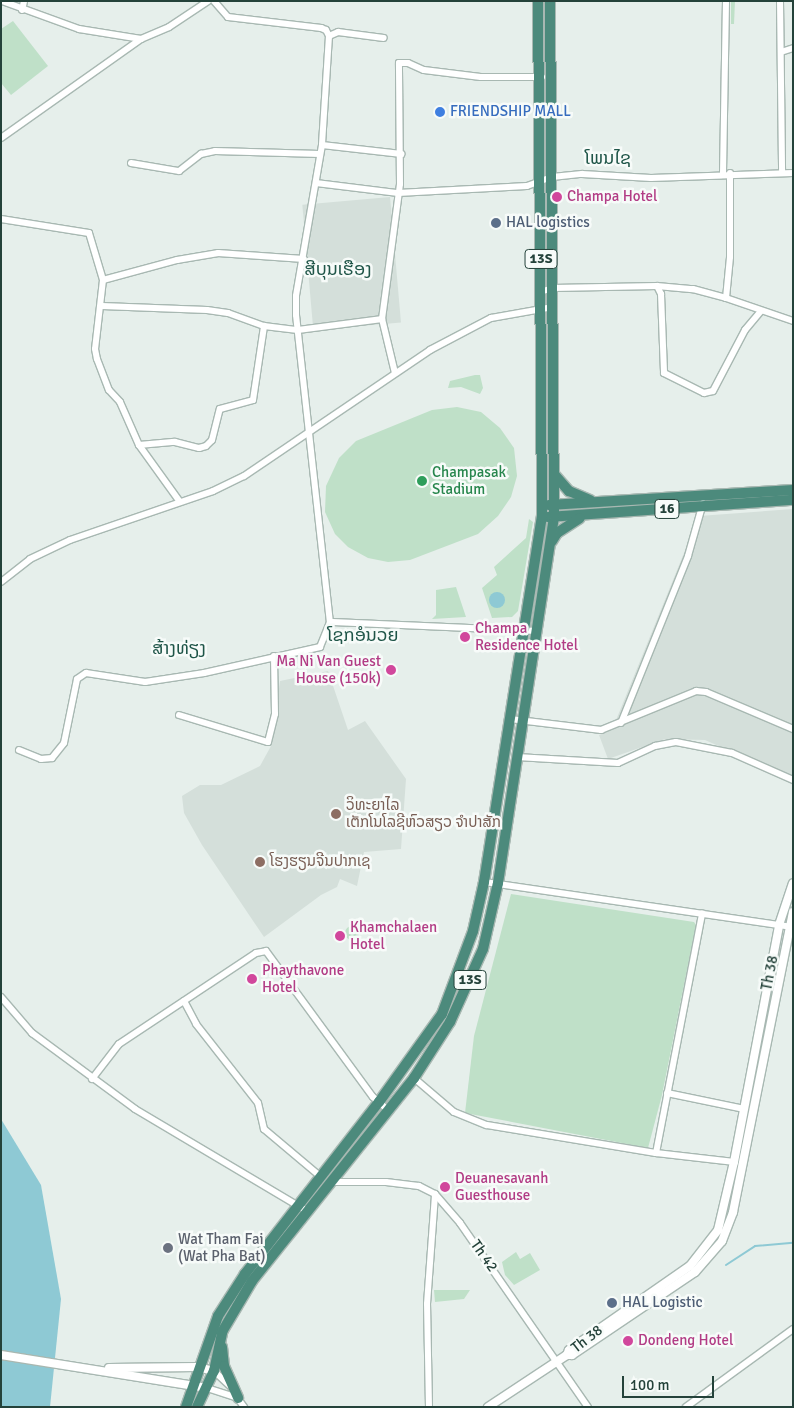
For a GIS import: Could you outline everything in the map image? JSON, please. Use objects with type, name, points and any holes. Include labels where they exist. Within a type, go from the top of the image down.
[{"type":"highway","name":"13S","points":[[186,1407],[198,1367],[218,1316],[245,1274],[379,1102],[442,1014],[473,930],[484,882],[510,719],[522,628],[542,517],[538,1]]},
{"type":"highway","name":"13S","points":[[197,1407],[214,1371],[222,1332],[252,1281],[414,1078],[450,1022],[483,949],[498,883],[535,631],[554,517],[550,1]]},
{"type":"highway","points":[[554,474],[569,491],[600,502]]},
{"type":"highway","name":"16","points":[[542,517],[600,514],[793,490]]},
{"type":"highway","name":"16","points":[[542,506],[600,502],[793,500]]},
{"type":"highway","points":[[551,544],[557,533],[574,519],[600,514]]},
{"type":"highway","points":[[222,1332],[224,1366],[238,1398]]},
{"type":"street","points":[[2,1],[22,10],[79,29],[141,39]]},
{"type":"street","points":[[22,10],[24,1]]},
{"type":"street","points":[[1,138],[141,39],[169,27],[208,1]]},
{"type":"street","points":[[19,750],[41,758],[52,758],[64,743],[77,679],[86,673],[127,682],[163,681],[320,646],[330,622],[308,433],[296,296],[304,259],[322,145],[329,36],[326,30],[321,28],[228,17],[214,1]]},
{"type":"street","points":[[726,1],[727,173],[730,257],[726,298]]},
{"type":"street","points":[[780,1],[782,173]]},
{"type":"street","points":[[329,36],[338,32],[384,38]]},
{"type":"street","points":[[781,52],[793,48]]},
{"type":"street","points":[[395,373],[382,319],[401,154],[399,63],[408,63],[424,70],[481,78],[550,77]]},
{"type":"street","points":[[322,145],[401,154]]},
{"type":"street","points":[[131,163],[179,170],[201,154],[216,151],[320,154]]},
{"type":"street","points":[[316,183],[398,193],[527,186],[552,177],[582,174],[652,178],[727,173],[793,173]]},
{"type":"street","points":[[1,219],[89,233],[103,280],[102,306],[95,349],[97,359],[109,390],[120,402],[140,445],[180,502]]},
{"type":"street","points":[[103,280],[177,260],[218,253],[304,259]]},
{"type":"street","points":[[657,286],[661,294],[664,372],[704,393],[713,391],[744,330],[761,311]]},
{"type":"street","points":[[540,292],[553,288],[657,286],[693,289],[793,321]]},
{"type":"street","points":[[102,306],[207,310],[228,313],[264,326],[298,330],[382,319]]},
{"type":"street","points":[[1,582],[30,559],[70,540],[180,502],[244,476],[430,350],[491,318],[540,307],[553,307]]},
{"type":"street","points":[[140,445],[175,442],[199,448],[206,446],[212,440],[220,409],[253,400],[264,326]]},
{"type":"street","points":[[620,723],[688,556],[703,501]]},
{"type":"street","points":[[330,622],[522,628],[535,631]]},
{"type":"street","points":[[179,715],[268,742],[275,714],[274,656]]},
{"type":"street","points":[[510,719],[592,730],[620,723],[696,691],[706,692],[793,729]]},
{"type":"street","points":[[517,756],[618,763],[664,742],[676,742],[732,753],[793,780]]},
{"type":"street","points":[[484,882],[790,927]]},
{"type":"street","name":"Th 38","points":[[488,1407],[558,1362],[567,1355],[569,1350],[690,1266],[706,1248],[724,1215],[779,925],[793,883]]},
{"type":"street","name":"Th 38","points":[[567,1355],[572,1355],[695,1272],[722,1241],[733,1212],[793,912]]},
{"type":"street","points":[[656,1154],[702,913]]},
{"type":"street","points":[[92,1079],[119,1044],[256,953],[266,951],[379,1102],[389,1111]]},
{"type":"street","points":[[1,997],[32,1033],[92,1079],[165,1128],[299,1204],[307,1211]]},
{"type":"street","points":[[184,1001],[196,1024],[258,1103],[264,1129],[322,1176]]},
{"type":"street","points":[[414,1078],[454,1112],[487,1125],[656,1154],[734,1162]]},
{"type":"street","points":[[667,1093],[744,1109]]},
{"type":"street","name":"Th 42","points":[[332,1182],[386,1182],[419,1186],[435,1194],[452,1212],[588,1407]]},
{"type":"street","points":[[429,1407],[427,1304],[435,1194]]},
{"type":"street","points":[[686,1407],[793,1329]]},
{"type":"street","points":[[1,1355],[223,1390],[238,1398]]},
{"type":"street","points":[[85,1368],[198,1367],[214,1371],[226,1381],[244,1407]]},
{"type":"shaded area","points":[[390,197],[401,323],[313,330],[302,205]]},
{"type":"shaded area","points":[[793,509],[793,779],[705,740],[665,739],[608,759],[599,735],[612,730],[699,516]]},
{"type":"shaded area","name":"ວິທະຍາໄລ ເຕັກໂນໂລຊີຫົວສຽວ ຈຳປາສັກ","points":[[328,671],[348,730],[365,721],[406,779],[401,849],[364,852],[357,886],[340,879],[337,887],[321,895],[264,937],[202,845],[184,813],[182,796],[200,785],[221,785],[260,766],[271,746],[280,681]]},
{"type":"green space","points":[[731,1],[735,1],[734,24],[731,24]]},
{"type":"green space","points":[[13,21],[48,66],[11,95],[1,83],[1,29]]},
{"type":"green space","points":[[480,375],[483,388],[480,394],[461,387],[448,388],[450,381]]},
{"type":"green space","name":"Champasak Stadium","points":[[457,407],[481,412],[500,428],[514,448],[517,476],[511,497],[498,516],[478,534],[410,560],[388,562],[368,558],[348,547],[335,534],[325,512],[326,486],[339,458],[356,441],[432,410]]},
{"type":"green space","points":[[529,519],[533,522],[518,611],[512,617],[492,618],[482,588],[497,575],[494,567],[526,538]]},
{"type":"green space","points":[[456,587],[466,617],[432,619],[436,615],[436,590]]},
{"type":"green space","points":[[511,894],[694,922],[696,925],[662,1095],[648,1148],[465,1113],[474,1036]]},
{"type":"green space","points":[[349,926],[355,926],[359,933],[355,940],[349,940],[345,936],[345,930]]},
{"type":"green space","points":[[516,1252],[520,1259],[530,1253],[540,1270],[514,1285],[505,1275],[502,1262]]},
{"type":"green space","points":[[434,1290],[470,1290],[464,1299],[435,1302]]},
{"type":"water","points":[[497,592],[505,600],[497,608],[489,600]]},
{"type":"water","points":[[1,1119],[41,1185],[61,1299],[50,1407],[1,1407]]},
{"type":"waterway","points":[[726,1265],[755,1246],[793,1243]]},
{"type":"place","name":"FRIENDSHIP MALL","points":[[440,112]]},
{"type":"place","name":"Champa Hotel","points":[[557,197]]},
{"type":"place","name":"HAL logistics","points":[[496,223]]},
{"type":"place","name":"Champasak Stadium","points":[[422,481]]},
{"type":"place","name":"Champa Residence Hotel","points":[[465,637]]},
{"type":"place","name":"Ma Ni Van Guest House (150k)","points":[[391,670]]},
{"type":"place","name":"ວິທະຍາໄລ ເຕັກໂນໂລຊີຫົວສຽວ ຈຳປາສັກ","points":[[336,814]]},
{"type":"place","name":"ໂຮງຮຽນຈີນປາກເຊ","points":[[260,862]]},
{"type":"place","name":"Khamchalaen Hotel","points":[[340,936]]},
{"type":"place","name":"Phaythavone Hotel","points":[[252,979]]},
{"type":"place","name":"Deuanesavanh Guesthouse","points":[[445,1187]]},
{"type":"place","name":"Wat Tham Fai (Wat Pha Bat)","points":[[168,1248]]},
{"type":"place","name":"HAL Logistic","points":[[612,1303]]},
{"type":"place","name":"Dondeng Hotel","points":[[628,1341]]},
{"type":"district","name":"ໂພນໄຊ","points":[[608,158]]},
{"type":"district","name":"ສີບຸນເຮືອງ","points":[[338,269]]},
{"type":"district","name":"ໂຊກອໍນວຍ","points":[[363,635]]},
{"type":"district","name":"ສ້າງທ່ຽງ","points":[[179,648]]}]
